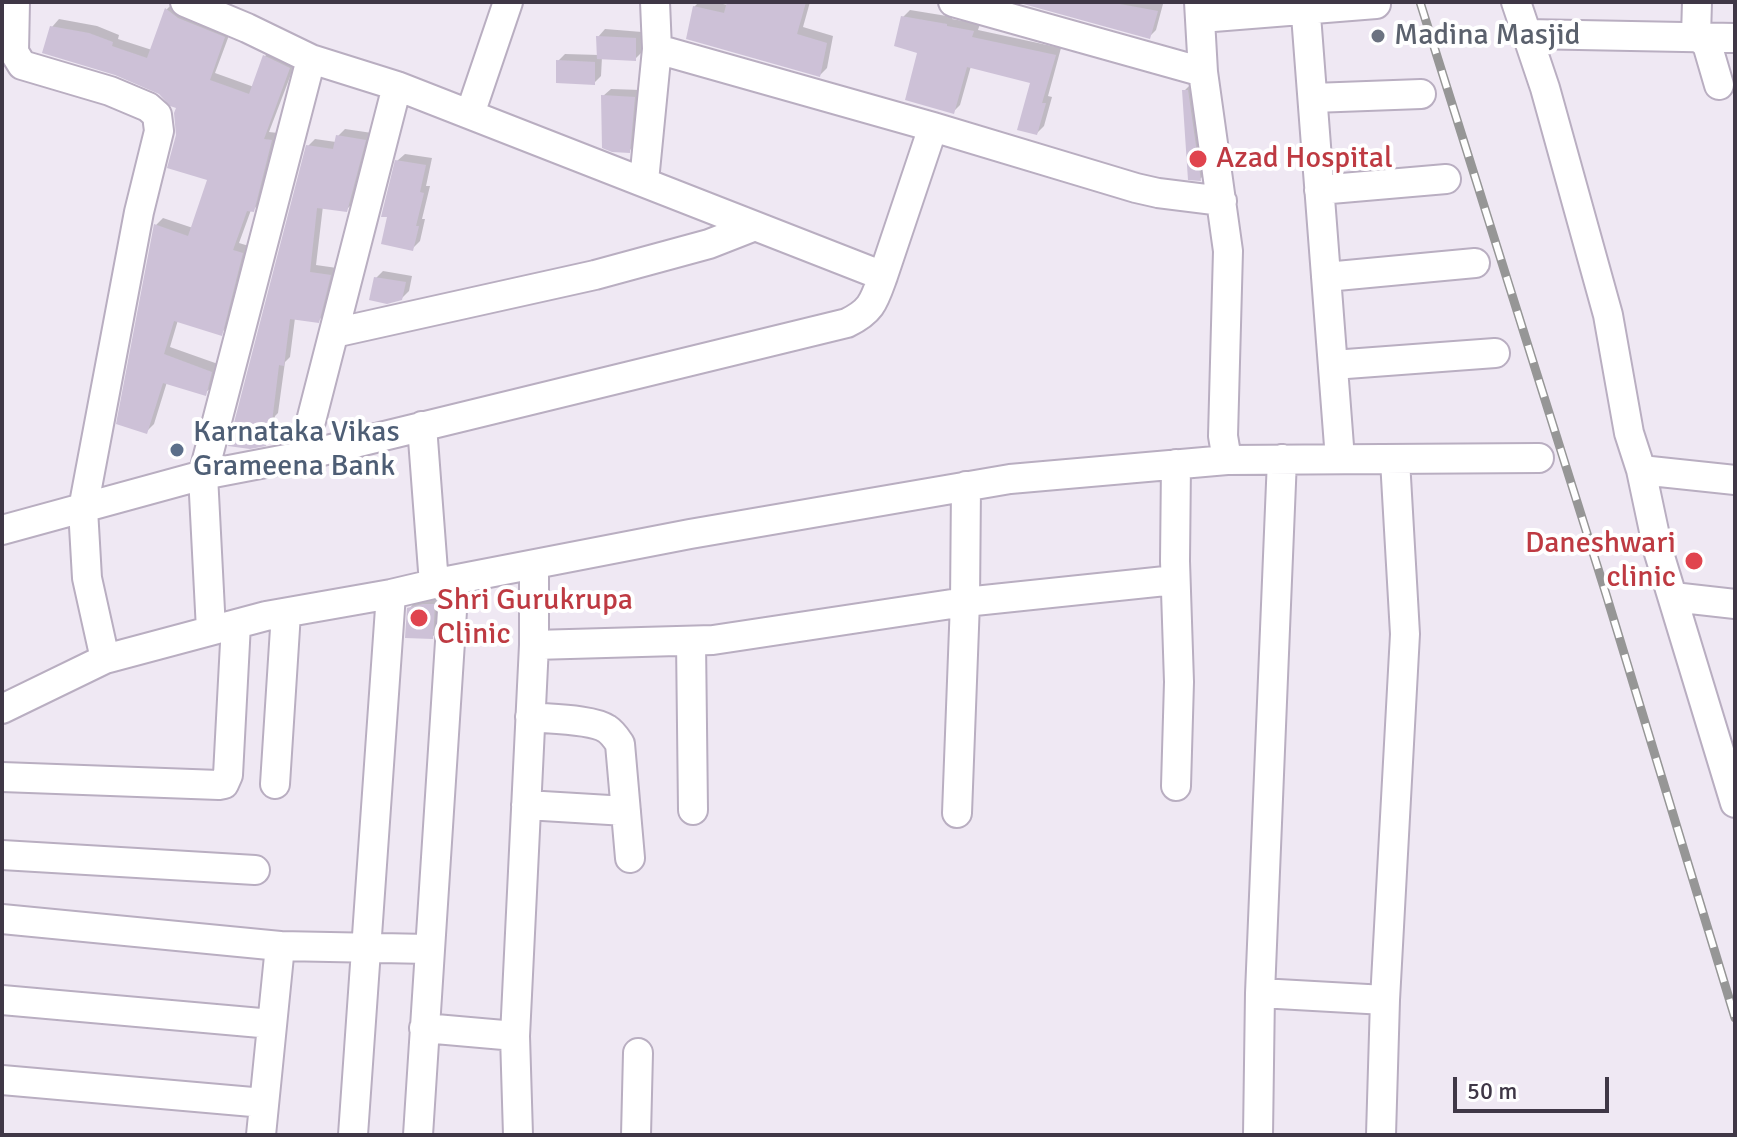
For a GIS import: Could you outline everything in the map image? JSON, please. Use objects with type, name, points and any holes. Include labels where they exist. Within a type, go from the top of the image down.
[{"type":"street","points":[[15,2],[14,52],[22,65],[110,91],[148,107],[157,115],[159,131],[139,212],[83,509],[87,578],[105,659]]},
{"type":"street","points":[[185,2],[247,15],[311,59],[397,86],[883,276]]},
{"type":"street","points":[[470,114],[508,2]]},
{"type":"street","points":[[644,181],[657,49],[655,2]]},
{"type":"street","points":[[953,2],[1203,72]]},
{"type":"street","points":[[1516,2],[1545,88],[1608,315],[1629,433],[1641,470],[1658,550],[1735,803]]},
{"type":"street","points":[[1696,36],[1697,2]]},
{"type":"street","points":[[1227,460],[1223,436],[1228,251],[1203,72],[1200,10],[1376,4]]},
{"type":"street","points":[[1306,6],[1340,459]]},
{"type":"street","points":[[1527,34],[1735,38]]},
{"type":"street","points":[[1696,36],[1707,44],[1719,85]]},
{"type":"street","points":[[657,49],[1136,188],[1222,201]]},
{"type":"street","points":[[2,777],[219,785],[224,784],[228,775],[224,627],[203,475],[311,59]]},
{"type":"street","points":[[302,456],[397,86]]},
{"type":"street","points":[[1313,98],[1421,94]]},
{"type":"street","points":[[2,530],[203,475],[302,456],[847,323],[862,316],[872,305],[933,127]]},
{"type":"street","points":[[1319,190],[1446,179]]},
{"type":"street","points":[[334,333],[595,275],[709,244],[755,226]]},
{"type":"street","points":[[1326,277],[1475,263]]},
{"type":"street","points":[[1333,365],[1495,353]]},
{"type":"street","points":[[418,1135],[444,582],[422,426]]},
{"type":"street","points":[[2,709],[105,659],[224,627],[690,534],[966,486],[1010,479],[1227,460],[1539,458]]},
{"type":"street","points":[[1258,1135],[1260,993],[1282,459]]},
{"type":"street","points":[[1381,1135],[1385,1000],[1405,634],[1395,460]]},
{"type":"street","points":[[1176,464],[1175,580],[1179,682],[1176,786]]},
{"type":"street","points":[[1641,470],[1735,480]]},
{"type":"street","points":[[957,813],[966,486]]},
{"type":"street","points":[[518,1135],[515,1036],[534,645],[534,565]]},
{"type":"street","points":[[534,645],[691,641],[965,602],[1175,580]]},
{"type":"street","points":[[353,1135],[391,594]]},
{"type":"street","points":[[1673,597],[1735,604]]},
{"type":"street","points":[[275,784],[286,613]]},
{"type":"street","points":[[691,641],[693,810]]},
{"type":"street","points":[[530,717],[599,724],[610,730],[620,744],[630,858]]},
{"type":"street","points":[[526,805],[626,811]]},
{"type":"street","points":[[2,855],[255,870]]},
{"type":"street","points":[[2,919],[280,946],[429,949]]},
{"type":"street","points":[[261,1135],[280,946]]},
{"type":"street","points":[[1260,993],[1385,1000]]},
{"type":"street","points":[[2,1000],[272,1024]]},
{"type":"street","points":[[424,1028],[515,1036]]},
{"type":"street","points":[[636,1135],[638,1053]]},
{"type":"street","points":[[2,1080],[264,1103]]},
{"type":"building","points":[[727,2],[806,2],[797,34],[827,43],[820,77],[686,39],[693,6],[724,13]]},
{"type":"building","points":[[1016,2],[1109,2],[1158,11],[1150,39]]},
{"type":"building","points":[[165,8],[178,18],[225,37],[210,80],[249,94],[263,55],[290,68],[264,139],[272,140],[254,212],[247,211],[233,250],[243,253],[222,336],[174,321],[164,354],[212,372],[206,396],[163,383],[147,434],[116,424],[154,224],[188,236],[207,180],[167,168],[176,135],[176,108],[159,94],[115,75],[42,53],[50,26],[89,33],[113,42],[112,46],[147,58]]},
{"type":"building","points":[[901,16],[947,24],[974,31],[972,37],[1056,55],[1042,103],[1046,103],[1037,135],[1017,130],[1030,83],[967,67],[954,114],[905,100],[917,53],[894,46]]},
{"type":"building","points":[[596,36],[636,38],[636,61],[597,59]]},
{"type":"building","points":[[556,60],[595,62],[595,85],[556,83]]},
{"type":"building","points":[[1182,90],[1188,90],[1201,181],[1188,180]]},
{"type":"building","points":[[601,95],[635,97],[630,153],[602,148]]},
{"type":"building","points":[[336,135],[366,140],[347,212],[317,208],[310,272],[331,275],[319,323],[290,319],[284,366],[279,365],[266,446],[250,449],[228,446],[306,145],[333,149]]},
{"type":"building","points":[[395,160],[426,165],[413,251],[381,244],[387,217],[381,217]]},
{"type":"building","points":[[374,277],[406,282],[402,300],[387,304],[369,300]]},
{"type":"building","points":[[435,604],[433,639],[405,638],[407,608]]},
{"type":"railway","points":[[1420,2],[1735,1018]]},
{"type":"place","name":"Madina Masjid","points":[[1378,36]]},
{"type":"place","name":"Azad Hospital","points":[[1198,159]]},
{"type":"place","name":"Karnataka Vikas Grameena Bank","points":[[177,450]]},
{"type":"place","name":"Daneshwari clinic","points":[[1694,561]]},
{"type":"place","name":"Shri Gurukrupa Clinic","points":[[419,618]]}]
